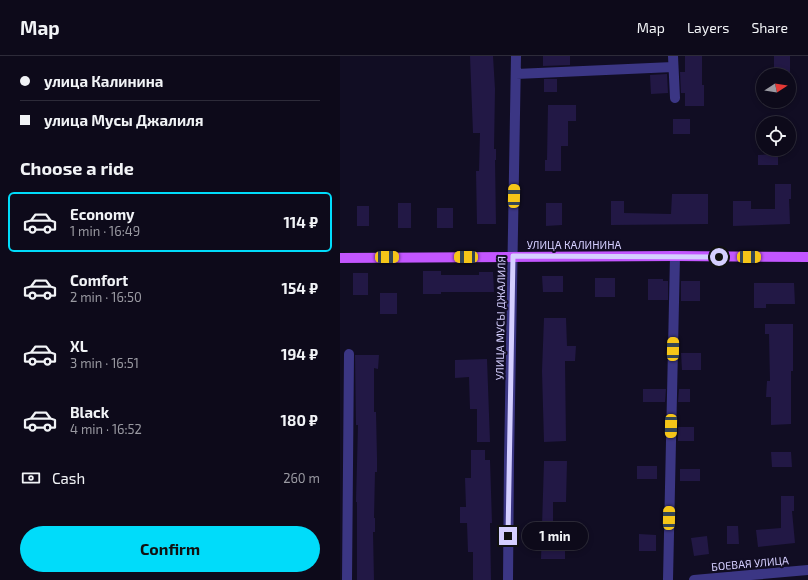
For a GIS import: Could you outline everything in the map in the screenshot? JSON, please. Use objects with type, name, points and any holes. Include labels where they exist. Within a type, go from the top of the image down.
[{"type":"main road","name":"УЛИЦА КАЛИНИНА","points":[[340,258],[513,256],[808,257]]},
{"type":"street","name":"УЛИЦА МУСЫ ДЖАЛИЛЯ","points":[[508,580],[516,56]]},
{"type":"street","points":[[673,56],[675,98]]},
{"type":"street","points":[[516,74],[673,67]]},
{"type":"street","points":[[668,580],[675,256]]},
{"type":"street","points":[[347,580],[344,462],[349,354]]},
{"type":"street","name":"БОЕВАЯ УЛИЦА","points":[[694,580],[808,570]]},
{"type":"building","points":[[470,56],[493,56],[495,89],[494,149],[496,149],[496,224],[477,224],[476,171],[479,171],[480,133],[473,133]]},
{"type":"building","points":[[543,56],[570,56],[570,65],[543,66]]},
{"type":"building","points":[[685,56],[702,56],[704,106],[685,106],[685,93],[681,93],[680,72],[685,72]]},
{"type":"building","points":[[774,56],[790,56],[790,68],[774,68]]},
{"type":"building","points":[[667,74],[668,93],[651,94],[650,75]]},
{"type":"building","points":[[544,79],[557,79],[557,92],[544,92]]},
{"type":"building","points":[[548,105],[576,105],[576,121],[568,121],[568,146],[561,146],[561,171],[545,171],[545,160],[547,160]]},
{"type":"building","points":[[673,119],[690,119],[690,134],[673,134]]},
{"type":"building","points":[[758,156],[778,156],[778,165],[758,165]]},
{"type":"building","points":[[775,184],[791,184],[791,199],[789,199],[790,224],[733,226],[733,201],[751,201],[751,209],[775,209]]},
{"type":"building","points":[[672,194],[708,194],[708,224],[611,225],[611,201],[624,201],[624,213],[671,214]]},
{"type":"building","points":[[398,203],[411,203],[411,228],[398,228]]},
{"type":"building","points":[[546,203],[562,203],[562,225],[546,226]]},
{"type":"building","points":[[357,206],[369,206],[369,226],[357,226]]},
{"type":"building","points":[[437,208],[453,208],[453,228],[437,228]]},
{"type":"building","points":[[423,271],[441,271],[441,275],[479,275],[479,272],[493,272],[494,292],[441,292],[441,294],[423,294]]},
{"type":"building","points":[[353,273],[368,273],[368,295],[353,295]]},
{"type":"building","points":[[542,276],[563,276],[563,292],[543,292]]},
{"type":"building","points":[[595,278],[615,278],[615,297],[595,297]]},
{"type":"building","points":[[648,279],[663,279],[663,281],[668,281],[668,300],[648,300]]},
{"type":"building","points":[[681,281],[700,281],[700,301],[681,301]]},
{"type":"building","points":[[754,283],[794,283],[795,304],[766,304],[766,308],[754,308]]},
{"type":"building","points":[[380,293],[397,293],[397,314],[380,314]]},
{"type":"building","points":[[544,318],[566,318],[567,346],[576,346],[575,361],[565,361],[566,441],[544,442],[542,371]]},
{"type":"building","points":[[765,324],[793,324],[791,424],[771,425],[771,397],[766,397],[767,381],[770,381],[769,334],[765,334]]},
{"type":"building","points":[[681,353],[701,353],[701,370],[682,370]]},
{"type":"building","points":[[355,355],[379,355],[378,369],[374,368],[374,412],[376,412],[377,472],[375,472],[375,532],[373,532],[374,580],[357,580],[356,502],[358,425],[356,425]]},
{"type":"building","points":[[487,359],[490,442],[477,442],[477,409],[470,409],[469,377],[455,378],[455,360]]},
{"type":"building","points":[[643,389],[666,389],[665,402],[643,402]]},
{"type":"building","points":[[679,389],[690,389],[690,402],[678,402]]},
{"type":"building","points":[[678,427],[694,427],[694,441],[678,441]]},
{"type":"building","points":[[471,450],[485,450],[485,460],[490,460],[492,523],[490,523],[491,580],[473,580],[473,552],[468,552],[467,523],[460,523],[460,507],[466,507],[465,478],[471,478]]},
{"type":"building","points":[[771,452],[791,452],[792,467],[772,467]]},
{"type":"building","points":[[544,461],[567,461],[566,502],[553,502],[553,549],[565,548],[565,559],[541,559]]},
{"type":"building","points":[[637,466],[657,466],[657,479],[637,479]]},
{"type":"building","points":[[680,469],[700,469],[700,481],[680,481]]},
{"type":"building","points":[[781,496],[794,496],[794,511],[792,511],[795,543],[758,547],[756,530],[781,528]]},
{"type":"building","points":[[727,526],[738,526],[739,544],[727,544]]},
{"type":"building","points":[[639,534],[656,535],[656,551],[639,551]]},
{"type":"building","points":[[707,536],[709,554],[694,556],[691,538]]},
{"type":"route","points":[[508,536],[513,256],[719,257]]}]
